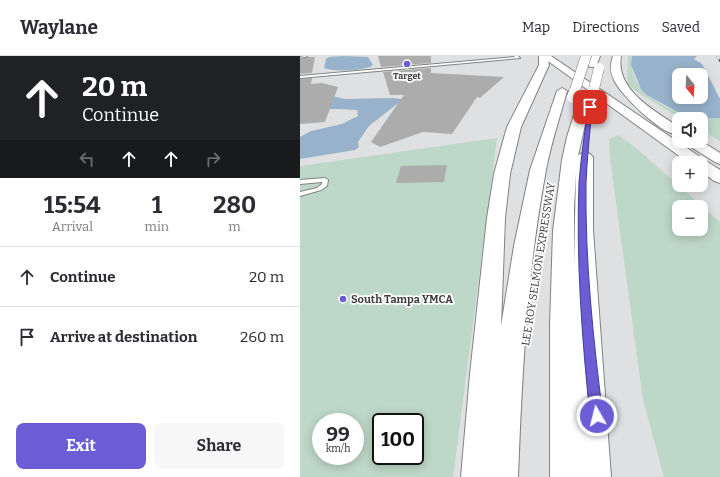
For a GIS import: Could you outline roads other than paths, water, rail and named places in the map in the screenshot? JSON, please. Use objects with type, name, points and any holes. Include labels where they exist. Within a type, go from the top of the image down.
[{"type":"main road","points":[[544,56],[688,156]]},
{"type":"main road","points":[[480,477],[484,374],[496,218],[502,174],[514,127],[544,65],[544,56]]},
{"type":"main road","points":[[558,56],[672,129]]},
{"type":"main road","name":"LEE ROY SELMON EXPRESSWAY","points":[[586,56],[577,99],[583,182],[583,247],[590,353],[593,477]]},
{"type":"main road","name":"LEE ROY SELMON EXPRESSWAY","points":[[512,477],[530,306],[541,231],[562,129],[577,99],[599,68],[605,56]]},
{"type":"main road","points":[[617,56],[616,71],[622,84],[646,109],[672,128]]},
{"type":"main road","points":[[500,477],[516,311],[525,240],[538,169],[577,99],[594,59]]},
{"type":"main road","points":[[568,477],[565,407],[563,276],[564,233],[577,99],[572,63]]},
{"type":"main road","points":[[702,148],[720,159]]},
{"type":"main road","points":[[708,170],[720,178]]},
{"type":"main road","points":[[590,353],[595,404],[608,477]]},
{"type":"lane","points":[[300,56],[305,56]]},
{"type":"lane","points":[[300,77],[518,58],[516,56]]},
{"type":"lane","points":[[300,182],[325,180],[325,185],[319,189],[300,194]]},
{"type":"water","points":[[632,56],[697,56],[694,59],[702,64],[704,68],[672,68],[672,104],[708,104],[708,76],[720,99],[720,118],[708,118],[708,112],[677,112],[647,95],[641,89],[631,65]]},
{"type":"water","points":[[329,57],[368,57],[373,65],[364,69],[349,70],[324,68],[326,59]]},
{"type":"water","points":[[324,94],[345,99],[393,98],[401,99],[401,101],[369,126],[358,142],[359,147],[355,150],[300,159],[300,137],[311,131],[342,124],[358,116],[357,110],[318,109]]},
{"type":"railway","points":[[717,56],[720,61]]},
{"type":"place","name":"Target","points":[[407,64]]},
{"type":"place","name":"South Tampa YMCA","points":[[343,299]]}]
